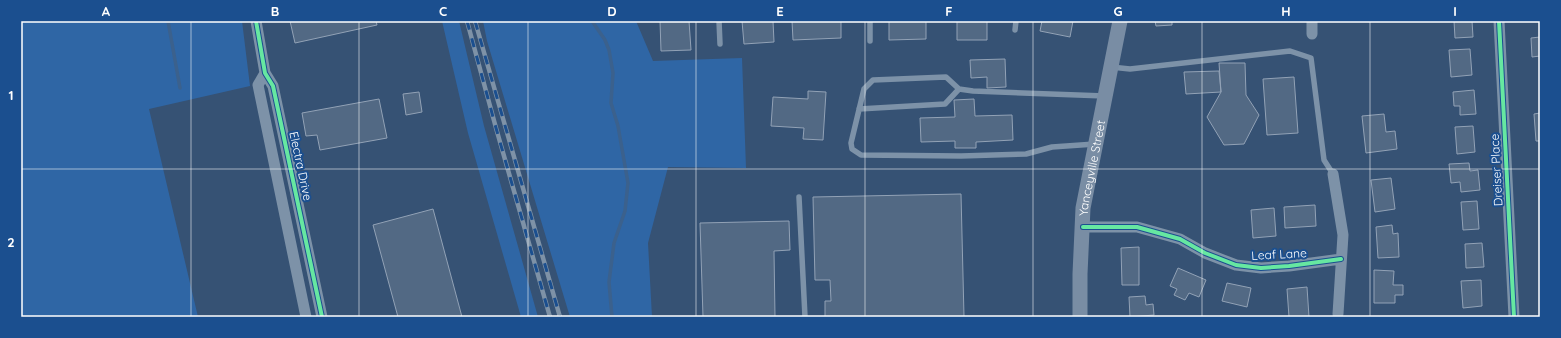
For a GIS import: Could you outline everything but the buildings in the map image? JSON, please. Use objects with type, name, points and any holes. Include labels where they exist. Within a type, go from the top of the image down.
[{"type":"main road","name":"Yanceyville Street","points":[[1080,317],[1083,208],[1120,21]]},
{"type":"street","name":"Electra Drive","points":[[256,21],[265,73],[273,86],[322,317]]},
{"type":"street","points":[[1312,21],[1312,34]]},
{"type":"street","name":"Dreiser Place","points":[[1499,21],[1514,317]]},
{"type":"street","name":"Electra Drive","points":[[265,73],[258,85],[306,317]]},
{"type":"street","points":[[1333,174],[1343,234],[1338,314]]},
{"type":"street","name":"Leaf Lane","points":[[1083,227],[1137,227],[1180,239],[1205,253],[1236,266],[1261,268],[1341,259]]},
{"type":"lane","points":[[719,21],[720,44]]},
{"type":"lane","points":[[870,21],[870,41]]},
{"type":"lane","points":[[1015,30],[1016,21]]},
{"type":"lane","points":[[1111,66],[1130,69],[1290,51],[1311,58],[1324,160],[1333,174]]},
{"type":"lane","points":[[1096,144],[1052,147],[1026,154],[961,156],[861,155],[852,149],[851,143],[864,89],[873,80],[946,77],[959,89],[973,91],[1105,96]]},
{"type":"lane","points":[[859,109],[946,104],[959,89]]},
{"type":"lane","points":[[799,197],[805,317]]},
{"type":"lane","points":[[283,204],[298,200]]},
{"type":"shaded area","points":[[21,21],[242,21],[250,86],[149,109],[198,317],[21,317]]},
{"type":"shaded area","points":[[442,21],[459,21],[484,126],[538,317],[521,317],[468,133]]},
{"type":"shaded area","points":[[483,21],[636,21],[653,61],[742,58],[746,168],[668,167],[648,243],[652,317],[570,317],[487,41]]},
{"type":"waterway","points":[[168,21],[180,88]]},
{"type":"waterway","points":[[592,21],[605,40],[609,50],[613,73],[611,103],[618,126],[628,183],[625,211],[614,243],[609,282],[612,317]]},
{"type":"railway","points":[[467,21],[550,317]]},
{"type":"railway","points":[[475,21],[560,317]]},
{"type":"cycle path","points":[[256,21],[265,73],[273,86],[322,317]]},
{"type":"cycle path","points":[[1499,21],[1514,317]]},
{"type":"cycle path","points":[[1083,227],[1137,227],[1180,239],[1205,253],[1236,265],[1261,268],[1341,259]]}]
